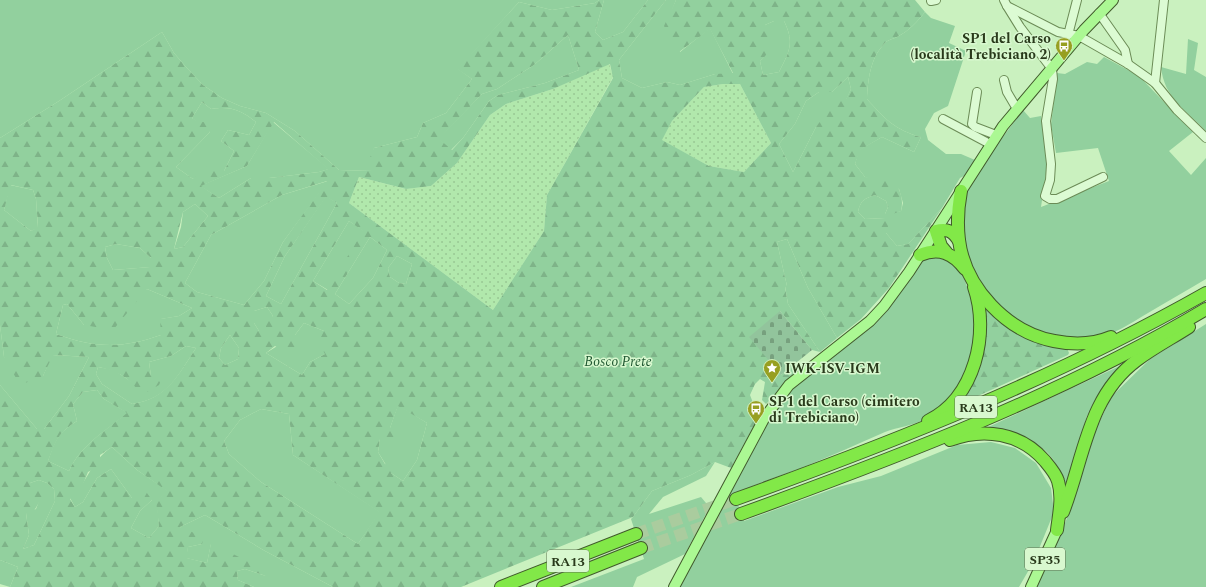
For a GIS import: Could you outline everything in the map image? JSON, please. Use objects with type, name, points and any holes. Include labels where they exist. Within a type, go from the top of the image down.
[{"type":"highway","points":[[830,466],[870,444],[935,418],[958,396],[969,378],[979,346],[980,315],[976,291],[959,241],[958,207],[961,191]]},
{"type":"highway","points":[[959,241],[950,231],[942,229],[936,231],[941,246],[946,252],[959,261],[985,298],[1002,316],[1018,328],[1046,340],[1074,344],[1091,343],[1104,340],[1151,318],[1206,288]]},
{"type":"highway","points":[[920,255],[935,251],[946,252]]},
{"type":"highway","name":"RA13","points":[[736,499],[830,466],[982,405],[1129,336],[1206,293]]},
{"type":"highway","name":"RA13","points":[[741,514],[836,479],[1029,399],[1112,360],[1206,309]]},
{"type":"highway","points":[[1056,530],[1066,505],[1089,425],[1109,389],[1125,370],[1136,360],[1206,316]]},
{"type":"highway","points":[[836,479],[884,466],[961,436],[988,433],[1006,436],[1031,447],[1051,467],[1058,480],[1060,492],[1056,530]]},
{"type":"highway","name":"RA13","points":[[501,587],[636,534]]},
{"type":"highway","name":"RA13","points":[[543,587],[641,548]]},
{"type":"main road","points":[[674,587],[747,451],[779,397],[793,382],[878,313],[898,289],[993,139],[1079,36],[1099,13],[1113,0]]},
{"type":"main road","name":"SP35","points":[[1031,587],[1056,530]]},
{"type":"street","points":[[1068,35],[1077,0]]},
{"type":"street","points":[[1155,83],[1164,0]]},
{"type":"street","points":[[1006,3],[1054,30],[1068,35],[1079,36],[1128,64],[1155,83],[1177,110],[1206,138]]},
{"type":"street","points":[[1006,3],[1020,27],[1052,69],[1053,79],[1046,121],[1051,164],[1050,180],[1044,196],[1050,199],[1057,199],[1103,177]]},
{"type":"street","points":[[1099,13],[1124,50],[1128,64]]},
{"type":"street","points":[[1004,80],[1007,92],[1017,109]]},
{"type":"street","points":[[977,92],[972,124],[993,139]]},
{"type":"street","points":[[943,119],[993,139]]},
{"type":"green space","points":[[0,0],[599,0],[595,3],[552,10],[519,2],[458,69],[472,79],[446,113],[423,123],[417,137],[374,148],[372,171],[339,170],[295,131],[266,113],[240,106],[222,98],[203,85],[186,67],[174,53],[162,32],[59,101],[0,138]]},
{"type":"green space","name":"Bosco Prete","points":[[599,0],[604,0],[595,32],[603,40],[623,32],[648,0],[666,0],[619,60],[622,78],[642,88],[667,82],[680,85],[715,74],[733,73],[710,29],[679,52],[664,26],[676,0],[915,0],[925,12],[909,29],[884,44],[879,50],[871,70],[867,99],[891,123],[904,131],[921,137],[914,152],[882,137],[860,150],[855,164],[865,177],[893,179],[901,194],[901,211],[890,215],[885,214],[888,207],[886,201],[875,195],[864,200],[860,205],[858,212],[865,219],[885,218],[890,220],[886,233],[897,246],[908,244],[942,208],[889,288],[861,319],[837,338],[808,288],[787,239],[777,242],[787,286],[785,287],[788,304],[820,352],[812,350],[780,311],[781,375],[794,364],[799,371],[766,404],[762,400],[765,382],[760,379],[755,384],[750,395],[758,416],[731,468],[715,462],[691,475],[652,491],[633,517],[461,587],[333,587],[265,551],[205,515],[180,527],[204,537],[202,544],[188,547],[187,558],[207,563],[211,543],[269,572],[266,576],[245,569],[237,571],[238,580],[254,587],[10,587],[18,567],[0,560],[0,385],[37,429],[44,429],[69,396],[89,357],[53,355],[43,376],[20,385],[4,357],[0,325],[0,138],[59,101],[162,32],[174,53],[186,67],[203,85],[222,98],[240,106],[266,113],[295,131],[339,170],[372,171],[367,165],[374,148],[417,137],[423,123],[446,113],[472,79],[457,69],[519,2],[552,10],[595,3]],"holes":[[[774,21],[784,21],[790,42],[786,59],[779,72],[763,75],[760,61],[767,53],[771,39],[765,25]],[[568,35],[579,70],[545,83],[498,95],[489,101],[463,138],[452,150],[439,139],[482,94],[497,89],[534,65]],[[610,64],[613,78],[547,195],[544,231],[493,310],[349,203],[359,177],[406,189],[431,186],[457,163],[490,115],[506,104],[553,89]],[[848,77],[851,89],[846,99],[833,104],[816,127],[793,172],[779,144],[795,124],[806,101],[819,92],[832,92]],[[723,84],[740,84],[771,143],[744,172],[709,166],[662,140],[672,121],[704,87]],[[202,102],[211,109],[224,108],[235,110],[245,114],[256,122],[249,135],[228,130],[221,141],[234,151],[224,171],[211,163],[193,179],[176,167],[210,132],[205,122],[199,122],[192,118]],[[274,122],[328,169],[319,172],[269,178],[251,178],[219,198],[201,186],[247,166]],[[327,181],[283,242],[264,281],[244,305],[197,292],[185,283],[211,235],[282,195]],[[11,185],[33,190],[36,199],[38,227],[31,231],[4,210]],[[326,197],[337,203],[281,304],[266,296],[285,256]],[[195,204],[208,216],[183,247],[174,249],[183,212]],[[349,221],[363,231],[327,290],[313,281]],[[370,237],[387,250],[373,278],[349,304],[335,294]],[[116,244],[140,248],[151,258],[150,267],[113,270],[107,258],[105,247]],[[397,256],[412,264],[406,284],[399,283],[390,277],[388,268]],[[147,289],[192,308],[179,316],[160,319],[161,335],[133,343],[108,345],[83,342],[56,334],[63,305],[67,304],[84,325],[113,330]],[[267,307],[273,316],[266,323],[266,331],[259,331],[254,323],[254,311]],[[304,323],[324,331],[318,343],[325,354],[310,362],[302,375],[266,353],[275,346],[292,356],[303,343],[295,335]],[[230,335],[239,348],[238,359],[225,365],[219,358],[221,348]],[[186,346],[196,348],[170,384],[154,397],[144,401],[132,404],[102,384],[96,374],[98,367],[118,373],[133,384],[142,395],[159,385],[163,376],[151,376],[149,362],[171,356]],[[97,390],[104,399],[127,413],[102,432],[87,446],[74,462],[69,471],[48,461],[58,438],[65,430],[77,421],[73,404],[83,392]],[[398,406],[427,423],[417,460],[403,481],[391,473],[392,465],[385,464],[378,452],[380,439],[386,442],[395,436],[390,428]],[[261,409],[289,414],[293,455],[379,512],[358,544],[261,482],[229,454],[224,441],[240,420]],[[112,447],[137,470],[167,491],[156,501],[159,526],[149,538],[131,528],[140,511],[152,500],[144,489],[132,498],[111,469],[97,478],[83,502],[75,507],[70,499],[81,489],[88,472],[100,466],[100,455]],[[39,480],[47,483],[54,489],[55,501],[34,545],[23,549],[29,535],[26,513],[32,513],[43,497],[38,487],[30,483]]]},
{"type":"green space","points":[[604,0],[648,0],[623,32],[603,40],[595,32]]},
{"type":"green space","points":[[666,0],[676,0],[672,10],[680,52],[710,28],[733,74],[715,74],[680,85],[667,82],[642,88],[622,78],[619,60]]},
{"type":"green space","points":[[925,12],[931,18],[955,26],[949,43],[966,51],[948,106],[934,113],[925,129],[928,140],[946,154],[961,154],[975,160],[964,176],[960,178],[942,208],[908,244],[897,246],[886,233],[885,218],[865,219],[858,212],[860,205],[864,200],[875,195],[886,201],[888,207],[885,214],[901,211],[903,203],[899,189],[865,177],[855,164],[859,150],[882,137],[914,152],[921,137],[904,131],[891,123],[867,99],[871,70],[879,50],[884,44],[909,29]]},
{"type":"green space","points":[[774,21],[784,21],[790,42],[788,53],[779,72],[763,75],[760,61],[766,54],[767,49],[765,25]]},
{"type":"green space","points":[[568,35],[579,70],[545,83],[498,95],[489,101],[463,138],[451,150],[438,139],[482,94],[497,89],[534,65]]},
{"type":"green space","points":[[1188,39],[1198,43],[1194,70],[1206,77],[1206,131],[1177,103],[1166,87],[1163,78],[1161,67],[1186,74]]},
{"type":"green space","points":[[1104,57],[1139,76],[1193,132],[1169,151],[1191,175],[1206,158],[1206,279],[1129,325],[1108,334],[1086,339],[1057,337],[1038,333],[1023,326],[995,301],[983,285],[974,269],[967,251],[963,233],[962,214],[965,195],[985,161],[1023,110],[1030,118],[1041,116],[1048,160],[1041,207],[1109,181],[1098,148],[1056,153],[1051,125],[1057,73],[1065,74],[1087,62],[1097,64]]},
{"type":"green space","points":[[609,63],[613,77],[547,195],[544,231],[493,310],[349,203],[359,177],[405,189],[431,186],[457,163],[490,115],[506,104],[553,89]]},
{"type":"green space","points":[[848,77],[851,89],[846,100],[816,127],[793,172],[779,144],[795,124],[806,101],[819,92],[832,92]]},
{"type":"green space","points":[[723,84],[740,84],[771,143],[744,172],[709,166],[661,140],[672,121],[704,87]]},
{"type":"green space","points":[[202,102],[211,109],[224,108],[235,110],[245,114],[256,122],[249,135],[228,130],[221,141],[234,151],[224,171],[193,179],[176,167],[210,132],[192,118]]},
{"type":"green space","points":[[273,122],[329,169],[319,172],[269,178],[251,178],[219,198],[200,186],[247,166]]},
{"type":"green space","points":[[328,181],[283,242],[264,281],[244,305],[197,292],[185,283],[211,235],[282,195]]},
{"type":"green space","points":[[10,185],[33,190],[36,199],[38,228],[31,231],[4,210]]},
{"type":"green space","points":[[326,196],[337,203],[281,304],[266,296],[285,256]]},
{"type":"green space","points":[[195,204],[208,216],[183,247],[174,249],[181,227],[183,212]]},
{"type":"green space","points":[[349,221],[364,231],[328,290],[313,281]]},
{"type":"green space","points":[[370,237],[387,250],[373,278],[349,304],[335,294]]},
{"type":"green space","points":[[787,239],[808,288],[837,338],[820,352],[788,304],[785,286],[787,286],[777,242]]},
{"type":"green space","points":[[116,244],[140,248],[151,258],[151,267],[113,270],[107,258],[105,247]]},
{"type":"green space","points":[[397,256],[412,264],[406,284],[399,283],[390,277],[388,268]]},
{"type":"green space","points":[[928,257],[942,257],[954,263],[966,284],[973,307],[975,325],[969,361],[953,394],[940,408],[925,419],[885,432],[799,469],[734,494],[744,521],[838,487],[881,476],[957,445],[991,442],[1015,448],[1036,463],[1051,488],[1054,512],[1034,561],[1019,587],[679,587],[768,421],[789,392],[828,359],[922,261]]},
{"type":"green space","points":[[147,289],[192,308],[179,316],[161,319],[161,335],[133,343],[120,345],[96,344],[70,339],[56,334],[63,305],[67,304],[84,325]]},
{"type":"green space","points":[[985,306],[1005,323],[1022,334],[1067,348],[1069,353],[1068,355],[958,405]]},
{"type":"green space","points":[[267,307],[273,316],[266,332],[259,331],[254,323],[254,311]]},
{"type":"green space","points":[[780,311],[812,350],[781,375],[749,337]]},
{"type":"green space","points":[[304,323],[324,331],[325,354],[310,362],[302,375],[266,353],[295,335]]},
{"type":"green space","points":[[1206,324],[1206,587],[1037,587],[1062,531],[1075,497],[1091,439],[1112,396],[1150,359]]},
{"type":"green space","points":[[0,325],[4,357],[43,376],[52,355],[89,357],[69,396],[44,429],[37,429],[0,385]]},
{"type":"green space","points":[[230,335],[239,348],[238,359],[225,365],[219,358],[221,348]]},
{"type":"green space","points":[[186,346],[196,348],[171,384],[155,397],[144,401],[132,404],[102,384],[96,374],[98,367],[114,370],[133,383],[162,376],[151,376],[149,362],[171,356]]},
{"type":"green space","points":[[1124,364],[1102,388],[1087,416],[1064,491],[1061,476],[1055,463],[1047,453],[1037,445],[1012,434],[984,429]]},
{"type":"green space","points":[[97,390],[104,399],[128,413],[94,439],[80,454],[69,471],[48,461],[58,438],[65,430],[77,421],[73,404],[83,392]]},
{"type":"green space","points":[[398,405],[427,423],[417,460],[403,481],[391,473],[378,452],[380,439],[390,428]]},
{"type":"green space","points":[[261,409],[289,414],[293,455],[380,512],[358,544],[261,482],[229,454],[224,441],[240,420]]},
{"type":"green space","points":[[112,447],[137,470],[168,491],[157,501],[159,526],[149,538],[131,528],[140,511],[152,500],[132,498],[111,469],[97,478],[83,502],[75,507],[70,498],[76,492],[98,459]]},
{"type":"green space","points":[[715,462],[706,476],[663,497],[649,514],[701,497],[706,503],[707,512],[685,554],[637,577],[633,587],[571,587],[644,559],[631,519],[652,491],[691,475]]},
{"type":"green space","points":[[39,480],[47,483],[54,489],[55,501],[34,545],[23,549],[29,535],[26,513],[36,509],[39,501],[30,483]]},
{"type":"green space","points":[[205,515],[265,551],[333,587],[254,587],[238,580],[237,571],[245,569],[266,576],[211,544],[207,563],[186,558],[188,547],[202,544],[180,527]]},
{"type":"green space","points":[[0,560],[18,567],[10,587],[0,584]]},
{"type":"tunnel","points":[[636,534],[736,499]]},
{"type":"tunnel","points":[[641,548],[741,514]]},
{"type":"place","name":"SP1 del Carso (località Trebiciano 2)","points":[[1064,61]]},
{"type":"place","name":"IWK-ISV-IGM","points":[[772,383]]},
{"type":"place","name":"SP1 del Carso (cimitero di Trebiciano)","points":[[756,424]]}]
